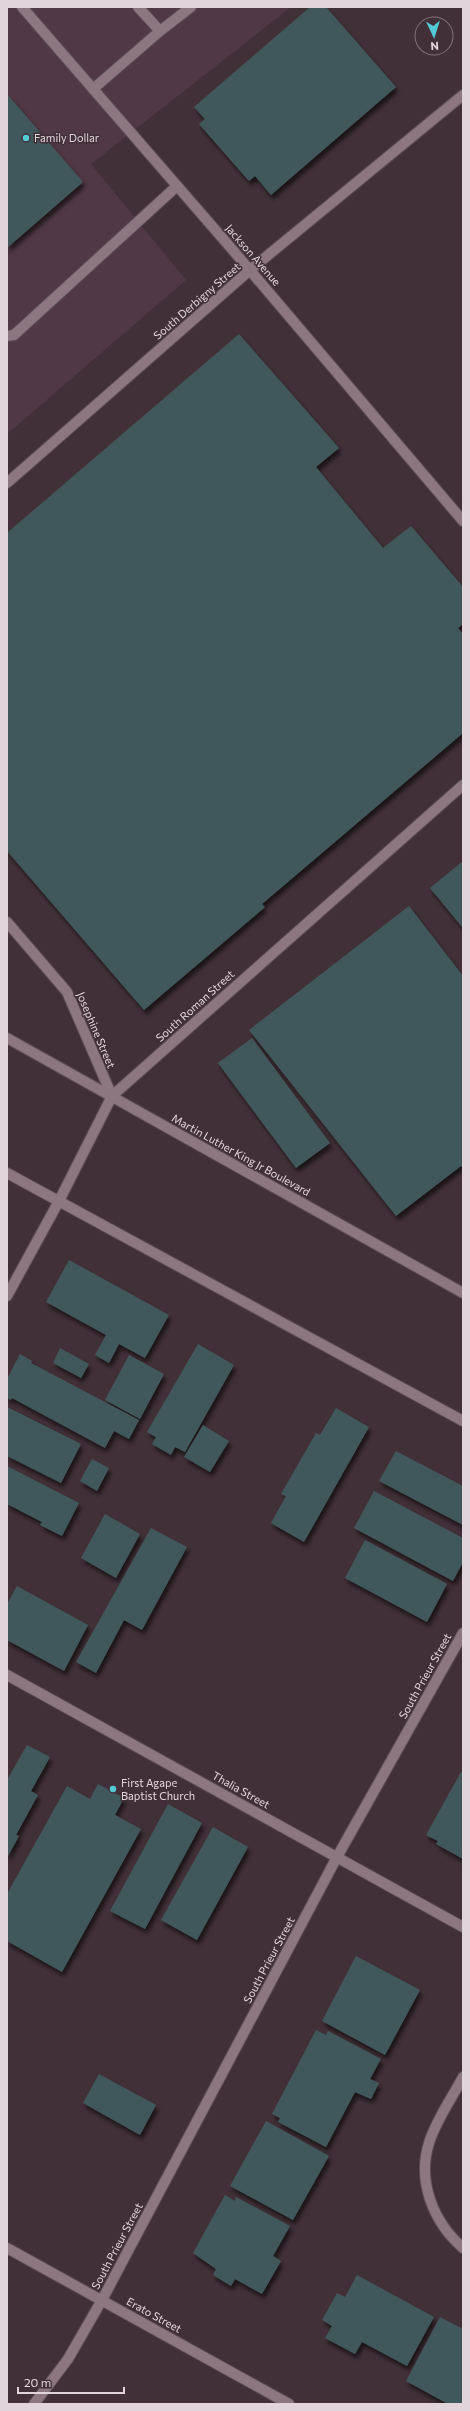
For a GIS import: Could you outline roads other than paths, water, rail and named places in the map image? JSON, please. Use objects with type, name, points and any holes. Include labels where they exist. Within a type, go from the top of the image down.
[{"type":"street","name":"Jackson Avenue","points":[[22,7],[250,270],[463,521]]},
{"type":"street","points":[[138,7],[160,31]]},
{"type":"street","points":[[93,89],[160,31],[191,7]]},
{"type":"street","name":"South Derbigny Street","points":[[7,483],[250,270],[463,95]]},
{"type":"street","points":[[7,336],[14,335],[177,186]]},
{"type":"street","name":"South Roman Street","points":[[7,1296],[59,1201],[112,1096],[463,785]]},
{"type":"street","name":"Josephine Street","points":[[7,922],[67,992],[112,1096]]},
{"type":"street","name":"Martin Luther King Jr Boulevard","points":[[7,1038],[463,1293]]},
{"type":"street","points":[[7,1173],[463,1421]]},
{"type":"street","name":"South Prieur Street","points":[[34,2404],[68,2359],[102,2300],[337,1857],[463,1633]]},
{"type":"street","name":"Thalia Street","points":[[7,1675],[463,1927]]},
{"type":"street","points":[[463,2077],[432,2134],[425,2167],[426,2184],[433,2208],[445,2230],[463,2248]]},
{"type":"street","name":"Erato Street","points":[[7,2248],[289,2404]]},
{"type":"place","name":"Family Dollar","points":[[26,138]]},
{"type":"place","name":"First Agape Baptist Church","points":[[113,1789]]}]
